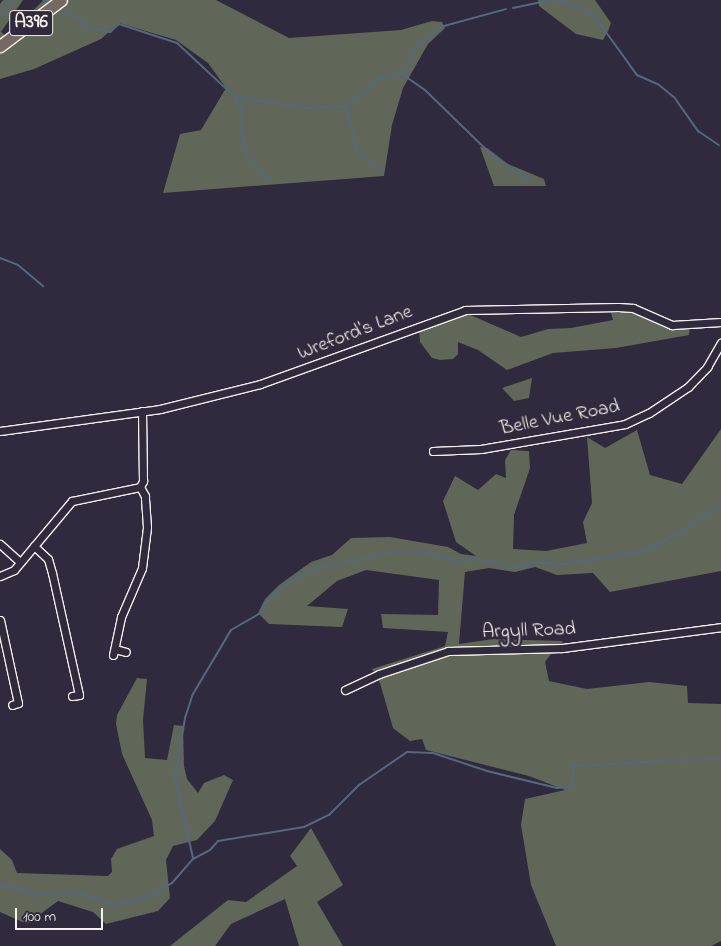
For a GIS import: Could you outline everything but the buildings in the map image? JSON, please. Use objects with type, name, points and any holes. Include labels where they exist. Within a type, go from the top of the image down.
[{"type":"main road","name":"A396","points":[[0,46],[61,0]]},
{"type":"street","name":"Wreford's Lane","points":[[0,431],[142,412],[284,377],[465,310],[618,307],[633,308],[672,325],[721,322]]},
{"type":"street","name":"Belle Vue Road","points":[[433,451],[481,449],[625,424],[649,413],[688,387],[707,367],[721,343]]},
{"type":"street","points":[[140,487],[143,481],[142,412]]},
{"type":"street","points":[[0,576],[11,572],[72,501],[140,487]]},
{"type":"street","points":[[126,652],[114,652],[121,617],[142,568],[146,527],[145,496],[140,487]]},
{"type":"street","points":[[0,544],[20,562]]},
{"type":"street","points":[[34,546],[49,562],[78,695]]},
{"type":"street","points":[[0,620],[17,704]]},
{"type":"street","name":"Argyll Road","points":[[345,690],[379,674],[448,651],[562,648],[721,627]]},
{"type":"green space","points":[[3,0],[23,0],[1,32],[6,36],[44,0],[216,0],[289,38],[401,30],[432,21],[442,22],[445,28],[428,44],[403,88],[392,125],[384,176],[163,193],[180,134],[201,130],[226,88],[208,63],[176,40],[119,23],[101,39],[34,69],[0,79],[0,4]]},
{"type":"green space","points":[[538,0],[595,0],[611,23],[608,31],[603,40],[576,34],[539,6]]},
{"type":"green space","points":[[480,147],[487,148],[508,164],[544,179],[546,186],[494,186]]},
{"type":"green space","points":[[610,310],[629,310],[670,328],[690,327],[689,335],[616,348],[553,353],[507,370],[478,350],[458,342],[458,354],[453,359],[440,360],[432,358],[420,342],[419,329],[466,313],[521,337],[548,329],[571,328],[613,320]]},
{"type":"green space","points":[[532,378],[529,398],[514,401],[502,388]]},
{"type":"green space","points":[[721,429],[721,571],[610,592],[593,573],[557,575],[535,567],[515,572],[489,568],[465,572],[459,644],[493,639],[562,641],[566,652],[551,654],[545,662],[549,681],[587,689],[649,682],[687,686],[688,703],[721,704],[721,941],[711,946],[556,946],[531,885],[521,825],[525,799],[565,790],[529,776],[426,750],[422,739],[410,741],[393,728],[380,683],[372,669],[445,646],[448,632],[383,628],[381,614],[438,615],[439,580],[366,570],[337,581],[307,606],[348,609],[342,627],[269,624],[258,613],[265,599],[279,585],[311,562],[332,555],[351,538],[390,537],[448,547],[461,554],[476,556],[456,542],[443,501],[455,476],[478,490],[496,474],[506,478],[505,460],[511,450],[529,451],[530,468],[514,515],[513,549],[546,551],[587,543],[583,522],[592,503],[587,437],[605,448],[637,430],[650,475],[682,484]]},
{"type":"green space","points":[[137,678],[147,679],[143,720],[145,758],[167,760],[174,725],[183,726],[184,766],[187,779],[198,793],[204,783],[224,775],[233,780],[215,821],[197,840],[173,846],[166,860],[170,898],[158,911],[106,924],[93,912],[58,901],[27,924],[0,912],[0,849],[12,860],[17,873],[108,876],[112,872],[111,859],[117,849],[154,836],[152,820],[122,754],[116,724],[117,715]]},
{"type":"green space","points":[[311,828],[343,885],[317,902],[343,946],[299,946],[285,899],[231,924],[215,946],[170,946],[228,900],[246,902],[297,866],[290,856]]},
{"type":"waterway","points":[[0,16],[12,0]]},
{"type":"waterway","points":[[43,0],[48,3]]},
{"type":"waterway","points":[[513,8],[552,0]]},
{"type":"waterway","points":[[556,0],[578,6],[598,21],[637,75],[659,85],[674,97],[698,131],[719,145]]},
{"type":"waterway","points":[[57,8],[79,19],[86,27],[110,32],[119,24],[177,43],[235,97],[309,108],[346,106],[380,79],[402,74],[426,91],[498,161],[530,180]]},
{"type":"waterway","points":[[403,73],[416,45],[444,26],[506,9]]},
{"type":"waterway","points":[[235,98],[241,108],[243,141],[248,158],[270,181]]},
{"type":"waterway","points":[[346,106],[357,150],[381,170]]},
{"type":"waterway","points":[[0,258],[18,265],[43,286]]},
{"type":"waterway","points":[[193,858],[175,778],[185,718],[193,694],[231,630],[261,613],[264,604],[289,582],[318,568],[390,553],[426,553],[459,561],[477,559],[517,567],[533,562],[564,564],[644,551],[683,531],[721,504]]},
{"type":"waterway","points":[[0,885],[43,895],[82,895],[115,905],[143,899],[172,883],[193,859],[210,850],[218,841],[304,827],[329,815],[359,785],[407,752],[433,753],[487,771],[557,788],[572,787],[573,766],[721,758]]}]
